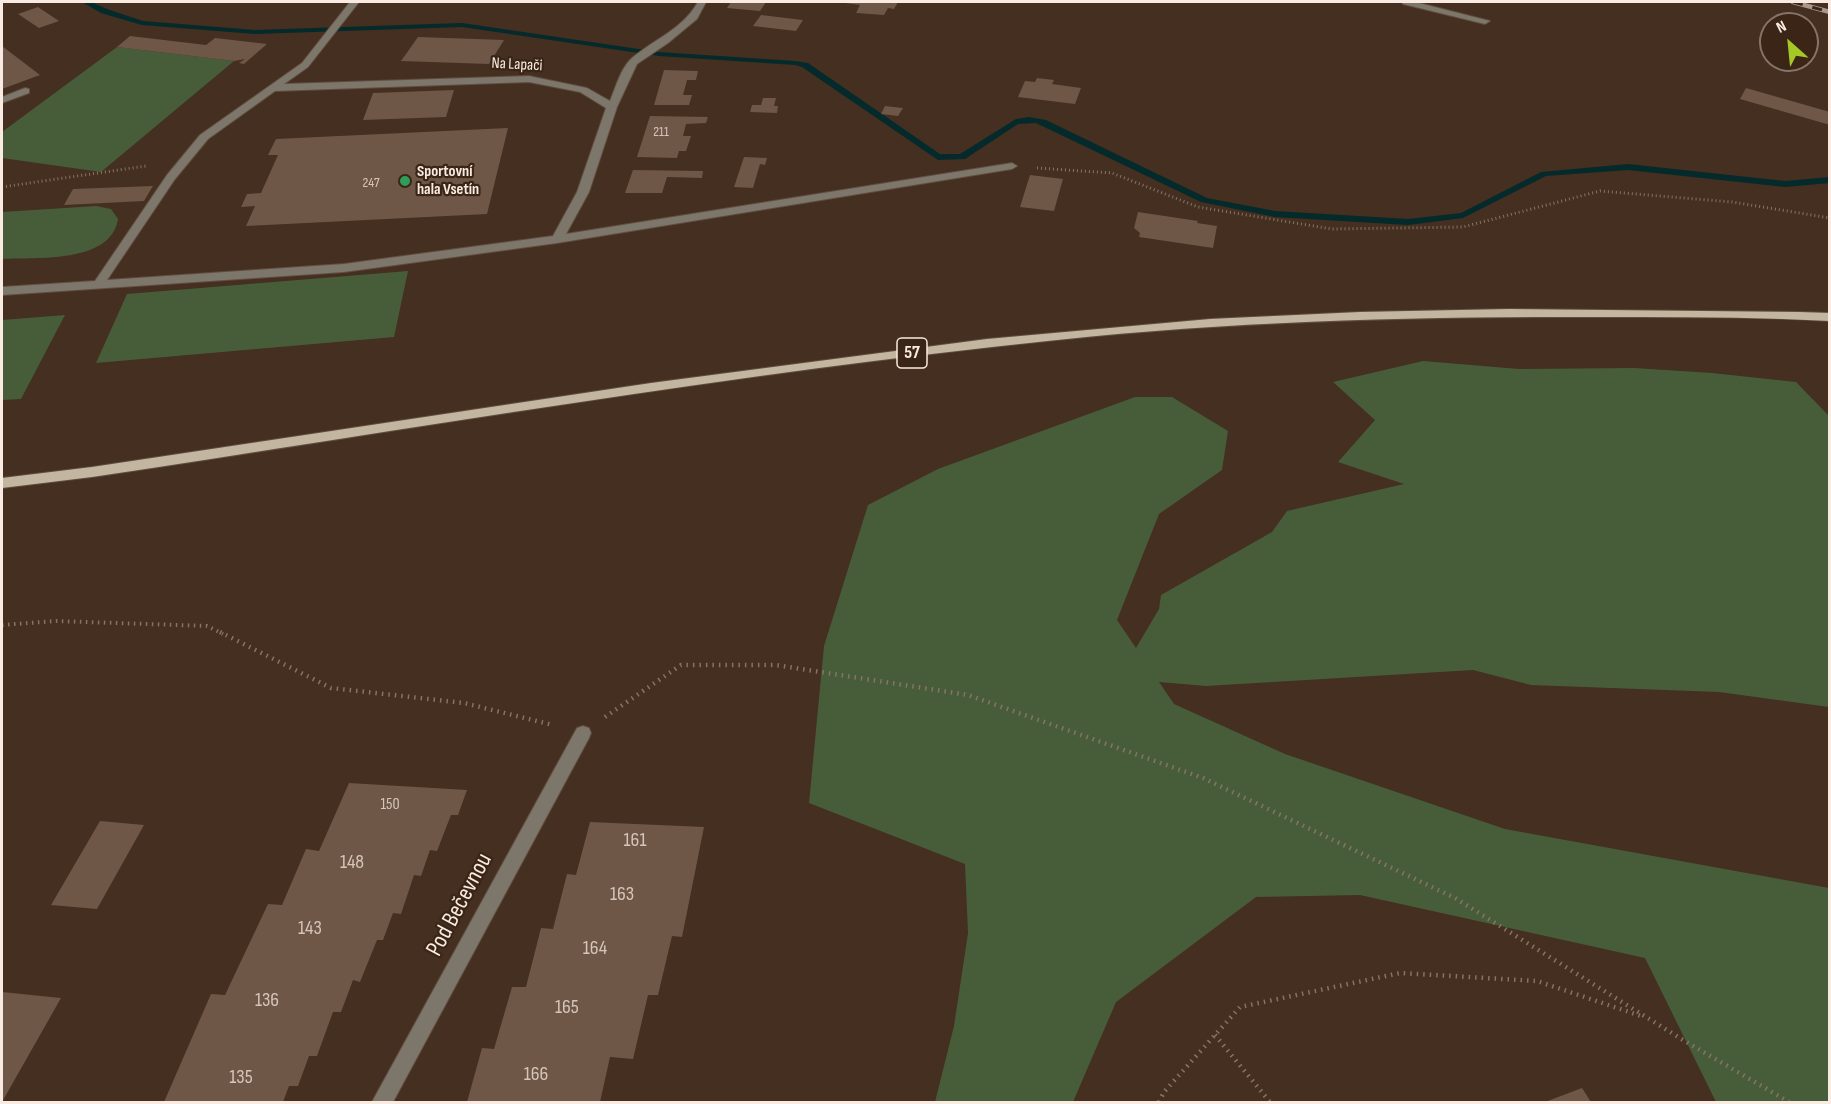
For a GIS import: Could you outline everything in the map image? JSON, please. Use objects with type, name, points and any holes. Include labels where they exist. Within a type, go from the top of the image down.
[{"type":"main road","name":"57","points":[[2,483],[92,472],[783,369],[990,343],[1105,332],[1363,315],[1646,313],[1830,317]]},
{"type":"street","points":[[98,285],[185,160],[204,137],[305,65],[354,2]]},
{"type":"street","points":[[557,239],[583,192],[612,107],[636,60],[660,45],[694,17],[702,2]]},
{"type":"street","points":[[1406,2],[1485,21]]},
{"type":"street","name":"Na Lapači","points":[[273,88],[530,79],[584,90],[612,107]]},
{"type":"street","points":[[2,100],[25,91]]},
{"type":"street","points":[[2,291],[344,268],[557,239],[1012,166]]},
{"type":"street","name":"Pod Bečevnou","points":[[382,1102],[583,733]]},
{"type":"path","points":[[2,187],[185,160]]},
{"type":"path","points":[[1012,166],[1112,173],[1198,207],[1332,229],[1463,227],[1600,191],[1732,202],[1830,218]]},
{"type":"path","points":[[2,625],[56,621],[207,626],[331,688],[464,703],[583,733],[681,665],[776,665],[969,695],[1203,778],[1455,898],[1649,1019],[1789,1102]]},
{"type":"path","points":[[1159,1102],[1164,1092],[1240,1007],[1400,973],[1537,981],[1649,1019]]},
{"type":"path","points":[[1215,1035],[1270,1102]]},
{"type":"green space","points":[[117,47],[234,61],[101,172],[2,158],[2,132]]},
{"type":"green space","points":[[96,206],[111,209],[118,219],[112,234],[102,244],[70,255],[2,259],[2,212]]},
{"type":"green space","points":[[408,271],[394,337],[96,363],[127,294]]},
{"type":"green space","points":[[65,315],[21,399],[2,400],[2,320]]},
{"type":"green space","points":[[1423,361],[1519,369],[1634,368],[1796,382],[1829,416],[1829,707],[1719,692],[1531,685],[1473,670],[1206,686],[1159,682],[1174,704],[1285,754],[1505,829],[1829,888],[1829,1102],[1716,1102],[1645,958],[1360,895],[1256,897],[1116,1002],[1073,1102],[935,1102],[954,1026],[968,933],[965,864],[809,803],[824,646],[868,505],[938,469],[1135,397],[1172,397],[1228,431],[1222,470],[1159,514],[1117,620],[1136,648],[1159,609],[1161,595],[1272,532],[1287,511],[1404,484],[1338,462],[1375,420],[1333,382]]},
{"type":"building","points":[[731,2],[766,2],[760,11],[727,8]]},
{"type":"building","points":[[838,2],[898,2],[894,9],[888,8],[884,15],[856,13],[860,5]]},
{"type":"building","points":[[38,7],[59,21],[39,28],[18,14]]},
{"type":"building","points":[[761,15],[803,20],[796,31],[753,26]]},
{"type":"building","points":[[130,36],[206,45],[215,38],[267,44],[244,64],[239,63],[245,59],[234,61],[117,47]]},
{"type":"building","points":[[418,37],[504,40],[489,64],[401,61]]},
{"type":"building","points":[[2,46],[40,75],[2,89]]},
{"type":"building","points":[[664,70],[698,71],[696,80],[687,80],[683,95],[692,95],[689,105],[654,105]]},
{"type":"building","points":[[1037,78],[1054,80],[1052,84],[1081,88],[1075,104],[1018,97],[1025,81],[1035,82]]},
{"type":"building","points":[[1746,88],[1830,112],[1830,125],[1740,99]]},
{"type":"building","points":[[454,90],[446,117],[363,120],[373,93]]},
{"type":"building","points":[[763,98],[776,98],[774,106],[778,106],[777,113],[750,112],[752,105],[761,105]]},
{"type":"building","points":[[885,106],[903,108],[898,116],[881,114]]},
{"type":"building","points":[[650,116],[708,117],[706,123],[686,124],[683,136],[691,136],[686,151],[679,151],[677,158],[637,157]]},
{"type":"building","points":[[508,128],[487,214],[246,226],[255,206],[241,207],[247,194],[261,193],[278,155],[268,155],[276,139]]},
{"type":"building","points":[[744,157],[767,158],[765,165],[760,164],[753,188],[734,187]]},
{"type":"building","points":[[633,170],[703,171],[702,178],[667,177],[662,193],[625,193]]},
{"type":"building","points":[[1030,175],[1063,179],[1054,211],[1020,207]]},
{"type":"building","points":[[153,186],[144,201],[64,205],[73,189]]},
{"type":"building","points":[[1138,212],[1217,226],[1213,248],[1139,237],[1140,233],[1134,228]]},
{"type":"building","points":[[349,783],[467,790],[458,815],[451,815],[437,851],[430,850],[421,876],[414,875],[401,914],[393,913],[383,940],[377,940],[360,982],[353,980],[341,1012],[333,1012],[317,1056],[309,1056],[298,1086],[289,1086],[283,1102],[164,1102],[211,994],[225,995],[268,904],[282,905],[306,849],[319,851]]},
{"type":"building","points":[[100,821],[144,825],[97,909],[51,905]]},
{"type":"building","points":[[590,822],[704,827],[682,937],[672,936],[658,995],[648,995],[633,1059],[610,1057],[600,1102],[467,1102],[482,1048],[494,1049],[512,987],[526,987],[541,928],[553,929],[567,874],[576,875]]},
{"type":"building","points":[[2,992],[61,998],[2,1102]]},
{"type":"building","points":[[1582,1088],[1591,1102],[1545,1102]]},
{"type":"waterway","points":[[86,2],[104,11],[142,23],[255,32],[462,25],[659,54],[795,63],[805,65],[938,157],[962,157],[1015,122],[1026,119],[1036,120],[1204,200],[1275,214],[1408,222],[1463,215],[1544,174],[1628,167],[1785,184],[1830,180]]},
{"type":"railway","points":[[1793,2],[1830,12]]},
{"type":"place","name":"Sportovní hala Vsetín","points":[[405,181]]}]
